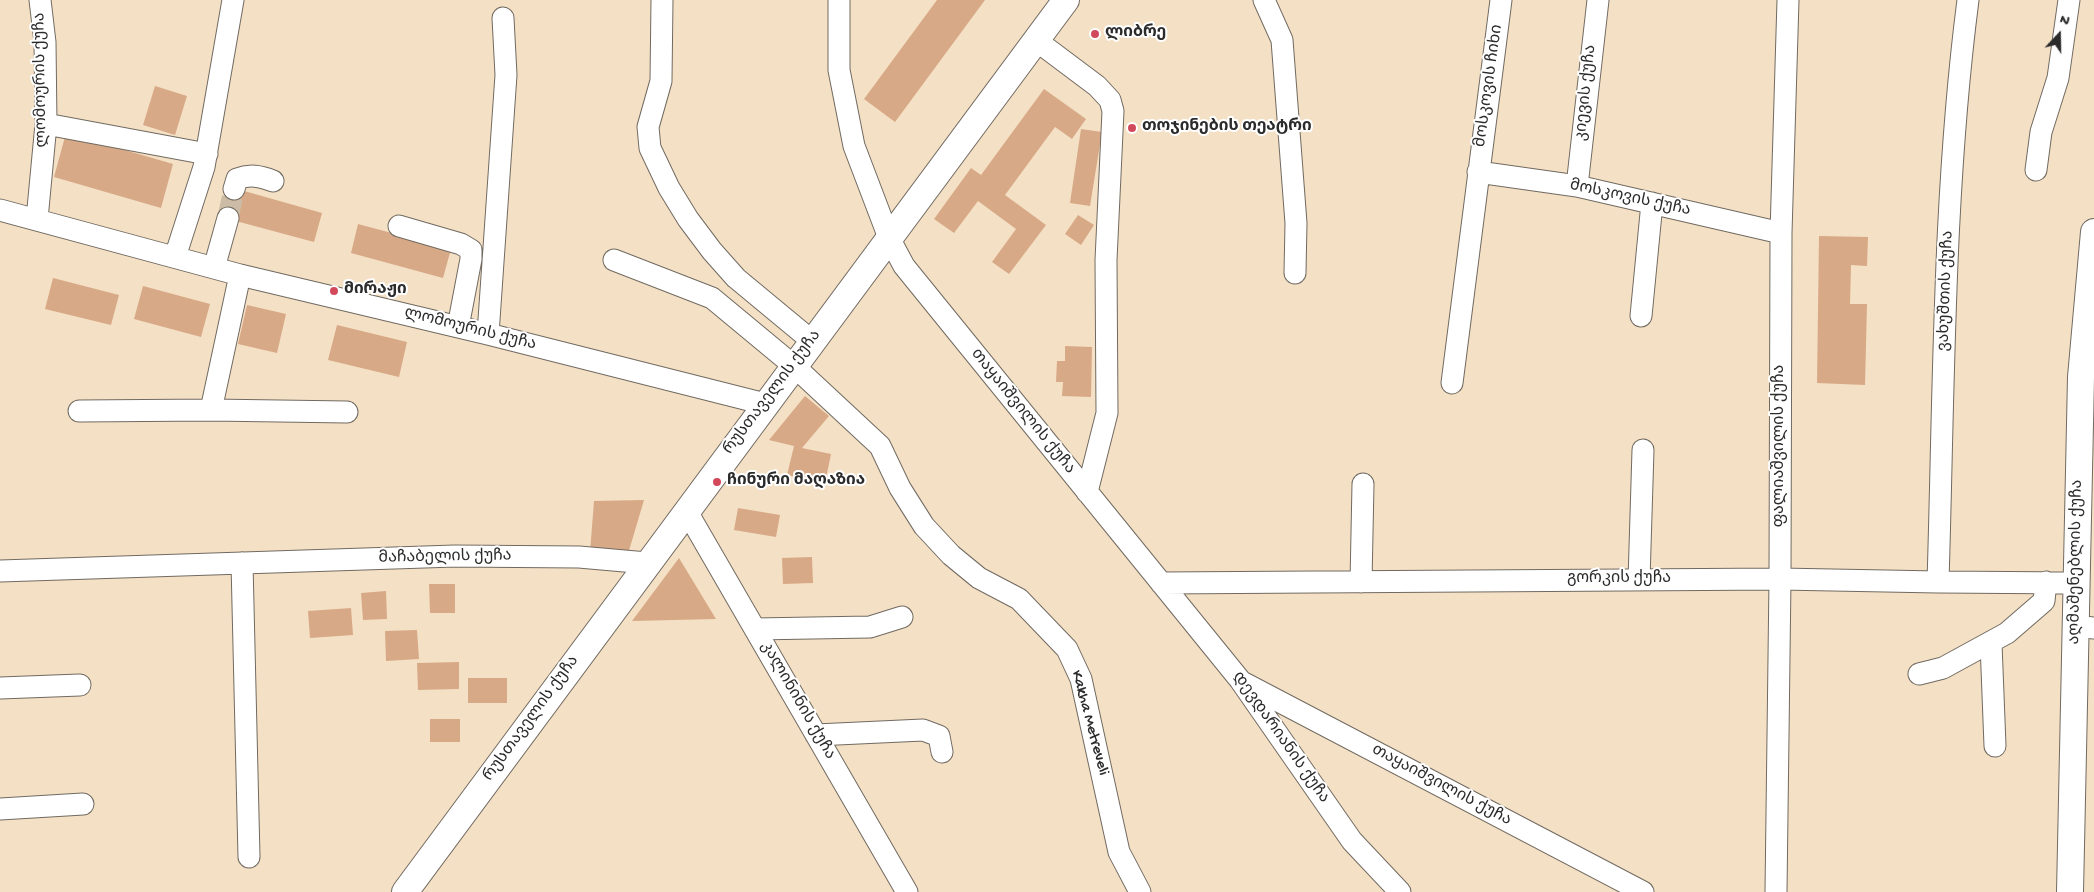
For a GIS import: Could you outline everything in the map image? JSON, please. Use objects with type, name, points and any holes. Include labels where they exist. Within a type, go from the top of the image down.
[{"type":"main road","name":"რუსთაველის ქუჩა","points":[[410,891],[764,404],[1066,0]]},
{"type":"main road","name":"აღმაშენებლის ქუჩა","points":[[2070,892],[2085,627],[2077,583],[2094,232]]},
{"type":"street","name":"ლომოურის ქუჩა","points":[[37,219],[46,124],[44,42],[40,0]]},
{"type":"street","points":[[175,257],[207,154],[233,0]]},
{"type":"street","points":[[662,0],[661,81],[648,127],[650,148],[669,188],[688,219],[712,251],[736,278],[812,341]]},
{"type":"street","name":"თაყაიშვილის ქუჩა","points":[[839,0],[839,70],[854,146],[889,238],[904,266],[1161,583]]},
{"type":"street","points":[[1264,0],[1282,40],[1296,223],[1295,273]]},
{"type":"street","name":"მოსკოვის ჩიხი","points":[[1452,383],[1501,0]]},
{"type":"street","name":"კიევის ქუჩა","points":[[1577,186],[1598,0]]},
{"type":"street","name":"ფალიაშვილის ქუჩა","points":[[1776,892],[1780,579],[1781,233],[1788,0]]},
{"type":"street","name":"ვახუშთის ქუჩა","points":[[1938,582],[1950,181],[1959,67],[1968,0]]},
{"type":"street","points":[[2036,170],[2041,132],[2058,78],[2069,0]]},
{"type":"street","points":[[488,334],[506,75],[503,18]]},
{"type":"street","points":[[1037,41],[1097,86],[1110,100],[1112,111],[1106,260],[1107,413],[1086,492]]},
{"type":"street","points":[[46,124],[207,154]]},
{"type":"street","name":"მოსკოვის ქუჩა","points":[[1478,172],[1577,186],[1781,233]]},
{"type":"street","points":[[234,189],[237,179],[245,175],[260,176],[272,181]]},
{"type":"street","points":[[1640,316],[1652,203]]},
{"type":"street","name":"ლომოურის ქუჩა","points":[[0,210],[240,275],[488,334],[764,404]]},
{"type":"street","points":[[214,268],[228,218]]},
{"type":"street","points":[[398,226],[461,244],[471,250],[472,259],[458,327]]},
{"type":"street","name":"Kakha Metreveli","points":[[614,260],[712,298],[794,366],[880,446],[900,488],[924,526],[951,555],[979,578],[1019,599],[1067,649],[1081,679],[1119,852],[1140,892]]},
{"type":"street","points":[[211,410],[240,275]]},
{"type":"street","points":[[79,411],[347,412]]},
{"type":"street","points":[[1639,580],[1643,450]]},
{"type":"street","points":[[1361,582],[1363,484]]},
{"type":"street","name":"კალინინის ქუჩა","points":[[686,510],[907,892]]},
{"type":"street","name":"მაჩაბელის ქუჩა","points":[[0,571],[455,556],[579,557],[647,564]]},
{"type":"street","points":[[242,563],[249,857]]},
{"type":"street","name":"გორკის ქუჩა","points":[[1161,583],[1780,579],[2077,583]]},
{"type":"street","points":[[1919,674],[1944,668],[2007,633],[2044,601],[2046,582]]},
{"type":"street","name":"დევდარიანის ქუჩა","points":[[1161,583],[1240,680],[1352,841],[1400,892]]},
{"type":"street","points":[[755,629],[870,627],[902,617]]},
{"type":"street","points":[[1991,643],[1995,746]]},
{"type":"street","name":"თაყაიშვილის ქუჩა","points":[[1240,680],[1643,892]]},
{"type":"street","points":[[0,688],[80,684]]},
{"type":"street","points":[[816,735],[923,730],[938,736],[942,752]]},
{"type":"street","points":[[0,809],[83,804]]},
{"type":"building","points":[[937,0],[985,0],[895,122],[864,99]]},
{"type":"building","points":[[155,86],[187,96],[175,135],[143,125]]},
{"type":"building","points":[[1044,89],[1086,119],[1072,139],[1055,127],[1005,195],[1046,225],[1009,274],[992,262],[1016,229],[978,201],[954,233],[934,219],[971,168],[981,175]]},
{"type":"building","points":[[1081,129],[1102,132],[1090,206],[1070,203]]},
{"type":"building","points":[[66,133],[173,164],[161,208],[54,177]]},
{"type":"building","points":[[230,187],[322,213],[314,242],[221,217]]},
{"type":"building","points":[[1078,215],[1094,225],[1081,245],[1065,234]]},
{"type":"building","points":[[358,224],[451,249],[443,278],[351,253]]},
{"type":"building","points":[[1819,236],[1868,237],[1867,266],[1851,265],[1850,304],[1867,304],[1865,385],[1817,383]]},
{"type":"building","points":[[53,278],[119,295],[111,325],[45,309]]},
{"type":"building","points":[[143,286],[210,304],[201,337],[134,319]]},
{"type":"building","points":[[247,305],[286,314],[277,353],[238,344]]},
{"type":"building","points":[[337,325],[407,342],[399,377],[328,360]]},
{"type":"building","points":[[1065,346],[1092,347],[1091,397],[1062,396],[1063,382],[1056,382],[1057,361],[1065,361]]},
{"type":"building","points":[[805,396],[829,416],[802,448],[831,454],[825,483],[787,475],[794,446],[769,440]]},
{"type":"building","points":[[644,500],[628,554],[590,552],[594,501]]},
{"type":"building","points":[[738,508],[780,515],[776,537],[734,530]]},
{"type":"building","points":[[812,557],[813,583],[783,584],[782,558]]},
{"type":"building","points":[[679,558],[716,619],[632,621]]},
{"type":"building","points":[[429,584],[455,584],[455,613],[430,613]]},
{"type":"building","points":[[386,591],[387,619],[363,620],[361,593]]},
{"type":"building","points":[[351,608],[353,635],[310,638],[308,611]]},
{"type":"building","points":[[417,630],[419,659],[386,661],[385,631]]},
{"type":"building","points":[[459,662],[459,689],[418,690],[417,663]]},
{"type":"building","points":[[468,678],[507,678],[507,703],[468,703]]},
{"type":"building","points":[[430,719],[460,719],[460,742],[430,742]]},
{"type":"tunnel","points":[[228,218],[234,189]]},
{"type":"place","name":"ლიბრე","points":[[1095,34]]},
{"type":"place","name":"თოჯინების თეატრი","points":[[1132,128]]},
{"type":"place","name":"მირაჟი","points":[[334,291]]},
{"type":"place","name":"ჩინური მაღაზია","points":[[717,482]]}]
